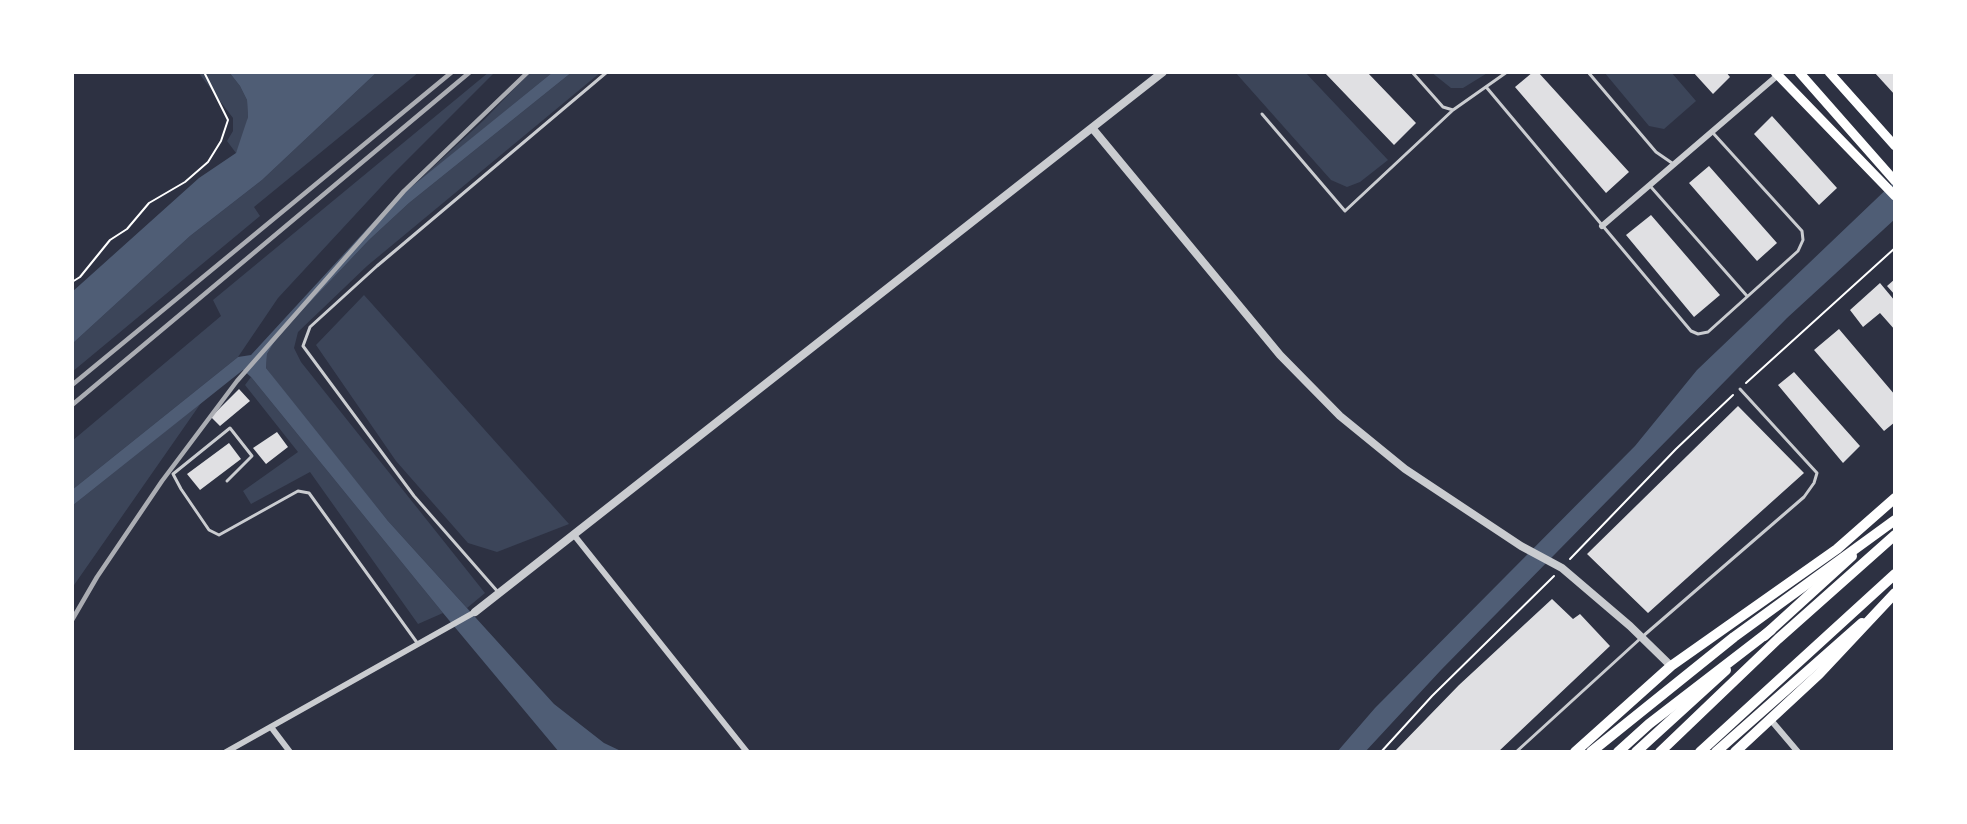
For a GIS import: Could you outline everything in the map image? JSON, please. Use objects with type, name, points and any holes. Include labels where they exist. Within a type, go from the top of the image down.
[{"type":"main road","points":[[1799,72],[1894,180]]},
{"type":"main road","points":[[1830,72],[1895,146]]},
{"type":"main road","points":[[1777,74],[1895,196]]},
{"type":"main road","points":[[1575,752],[1671,666],[1837,549],[1895,498]]},
{"type":"main road","points":[[1636,752],[1895,519]]},
{"type":"main road","points":[[1591,752],[1734,638],[1895,519]]},
{"type":"main road","points":[[1660,752],[1778,639],[1895,535]]},
{"type":"main road","points":[[1700,752],[1895,574]]},
{"type":"main road","points":[[1716,752],[1895,593]]},
{"type":"main road","points":[[1735,752],[1819,674],[1895,593]]},
{"type":"main road","points":[[1621,749],[1649,724],[1771,630]]},
{"type":"street","points":[[226,752],[475,612],[500,594],[1163,72]]},
{"type":"street","points":[[1602,226],[1777,74]]},
{"type":"street","points":[[1093,129],[1280,355],[1340,416],[1405,470],[1531,551],[1562,568],[1642,637],[1671,666]]},
{"type":"street","points":[[574,535],[747,752]]},
{"type":"street","points":[[1761,710],[1798,752]]},
{"type":"street","points":[[271,727],[290,752]]},
{"type":"lane","points":[[500,594],[414,496],[303,346],[310,327],[377,266],[607,72]]},
{"type":"lane","points":[[1412,72],[1443,107],[1453,110]]},
{"type":"lane","points":[[1262,114],[1345,211],[1453,110],[1507,72]]},
{"type":"lane","points":[[1588,72],[1656,152],[1674,164]]},
{"type":"lane","points":[[1487,88],[1691,331],[1698,334],[1708,332],[1748,297],[1798,251],[1803,240],[1802,231],[1712,131]]},
{"type":"lane","points":[[1649,185],[1748,297]]},
{"type":"lane","points":[[1516,752],[1642,637],[1804,497],[1814,483],[1817,473],[1740,389]]},
{"type":"lane","points":[[227,482],[252,456],[230,428],[173,474],[209,530],[219,535],[298,492],[309,493],[418,644]]},
{"type":"path","points":[[72,282],[80,277],[102,249],[127,229],[149,203],[177,188],[208,162],[221,141],[228,120],[204,72]]},
{"type":"path","points":[[1381,752],[1432,696],[1562,568],[1676,449],[1895,248]]},
{"type":"shaded area","points":[[198,72],[229,72],[247,100],[248,117],[244,136],[236,153],[227,141],[233,131],[233,118]]},
{"type":"shaded area","points":[[229,72],[377,72],[262,180],[190,236],[72,344],[72,292],[199,178],[236,153],[248,117],[247,100]]},
{"type":"shaded area","points":[[377,72],[419,72],[254,207],[260,216],[72,372],[72,344],[190,236],[262,180]]},
{"type":"shaded area","points":[[489,72],[495,72],[392,175],[278,298],[238,357],[72,490],[72,441],[221,316],[213,300]]},
{"type":"shaded area","points":[[530,72],[553,72],[407,191],[485,119]]},
{"type":"shaded area","points":[[553,72],[572,72],[409,203],[369,240],[278,336],[267,354],[266,368],[388,521],[554,704],[604,743],[623,752],[559,752],[243,370],[72,506],[72,490],[238,357],[251,355],[389,205]]},
{"type":"shaded area","points":[[572,72],[601,72],[367,266],[298,332],[294,348],[301,362],[485,593],[467,608],[388,521],[287,396],[266,368],[267,354],[278,336],[369,240],[409,203]]},
{"type":"shaded area","points":[[1235,72],[1305,72],[1388,160],[1360,182],[1347,187],[1331,180]]},
{"type":"shaded area","points":[[1431,72],[1489,72],[1463,88],[1451,88]]},
{"type":"shaded area","points":[[1604,72],[1671,72],[1696,101],[1664,129],[1649,126]]},
{"type":"shaded area","points":[[1895,181],[1895,219],[1787,318],[1441,670],[1365,752],[1337,752],[1375,708],[1635,446],[1697,370]]},
{"type":"shaded area","points":[[364,295],[569,524],[497,552],[468,543],[396,461],[316,345]]},
{"type":"shaded area","points":[[251,377],[443,613],[418,624],[310,472],[251,504],[243,491],[298,452],[245,385]]},
{"type":"shaded area","points":[[201,403],[72,588],[72,506]]},
{"type":"building","points":[[1324,72],[1367,72],[1416,123],[1394,145]]},
{"type":"building","points":[[1533,72],[1538,72],[1629,172],[1606,193],[1515,87]]},
{"type":"building","points":[[1693,72],[1726,72],[1730,77],[1713,94]]},
{"type":"building","points":[[1874,72],[1895,72],[1895,95]]},
{"type":"building","points":[[1772,116],[1837,188],[1819,205],[1754,134]]},
{"type":"building","points":[[1709,166],[1777,243],[1757,261],[1689,183]]},
{"type":"building","points":[[1651,215],[1720,295],[1694,317],[1626,235]]},
{"type":"building","points":[[1895,279],[1895,295],[1887,286]]},
{"type":"building","points":[[1880,283],[1895,301],[1895,330],[1880,313],[1863,327],[1850,310]]},
{"type":"building","points":[[1839,329],[1895,395],[1895,422],[1884,431],[1814,350]]},
{"type":"building","points":[[1794,372],[1860,446],[1843,463],[1778,385]]},
{"type":"building","points":[[239,389],[250,401],[220,426],[211,417]]},
{"type":"building","points":[[1738,406],[1804,473],[1648,613],[1587,554]]},
{"type":"building","points":[[277,432],[288,447],[266,464],[253,448]]},
{"type":"building","points":[[229,443],[241,459],[200,490],[187,474]]},
{"type":"building","points":[[1552,599],[1573,619],[1580,614],[1610,646],[1498,752],[1394,752],[1459,685]]},
{"type":"railway","points":[[72,385],[452,72]]},
{"type":"railway","points":[[72,405],[470,72]]},
{"type":"railway","points":[[72,620],[97,577],[162,481],[237,381],[404,191],[528,72]]}]
